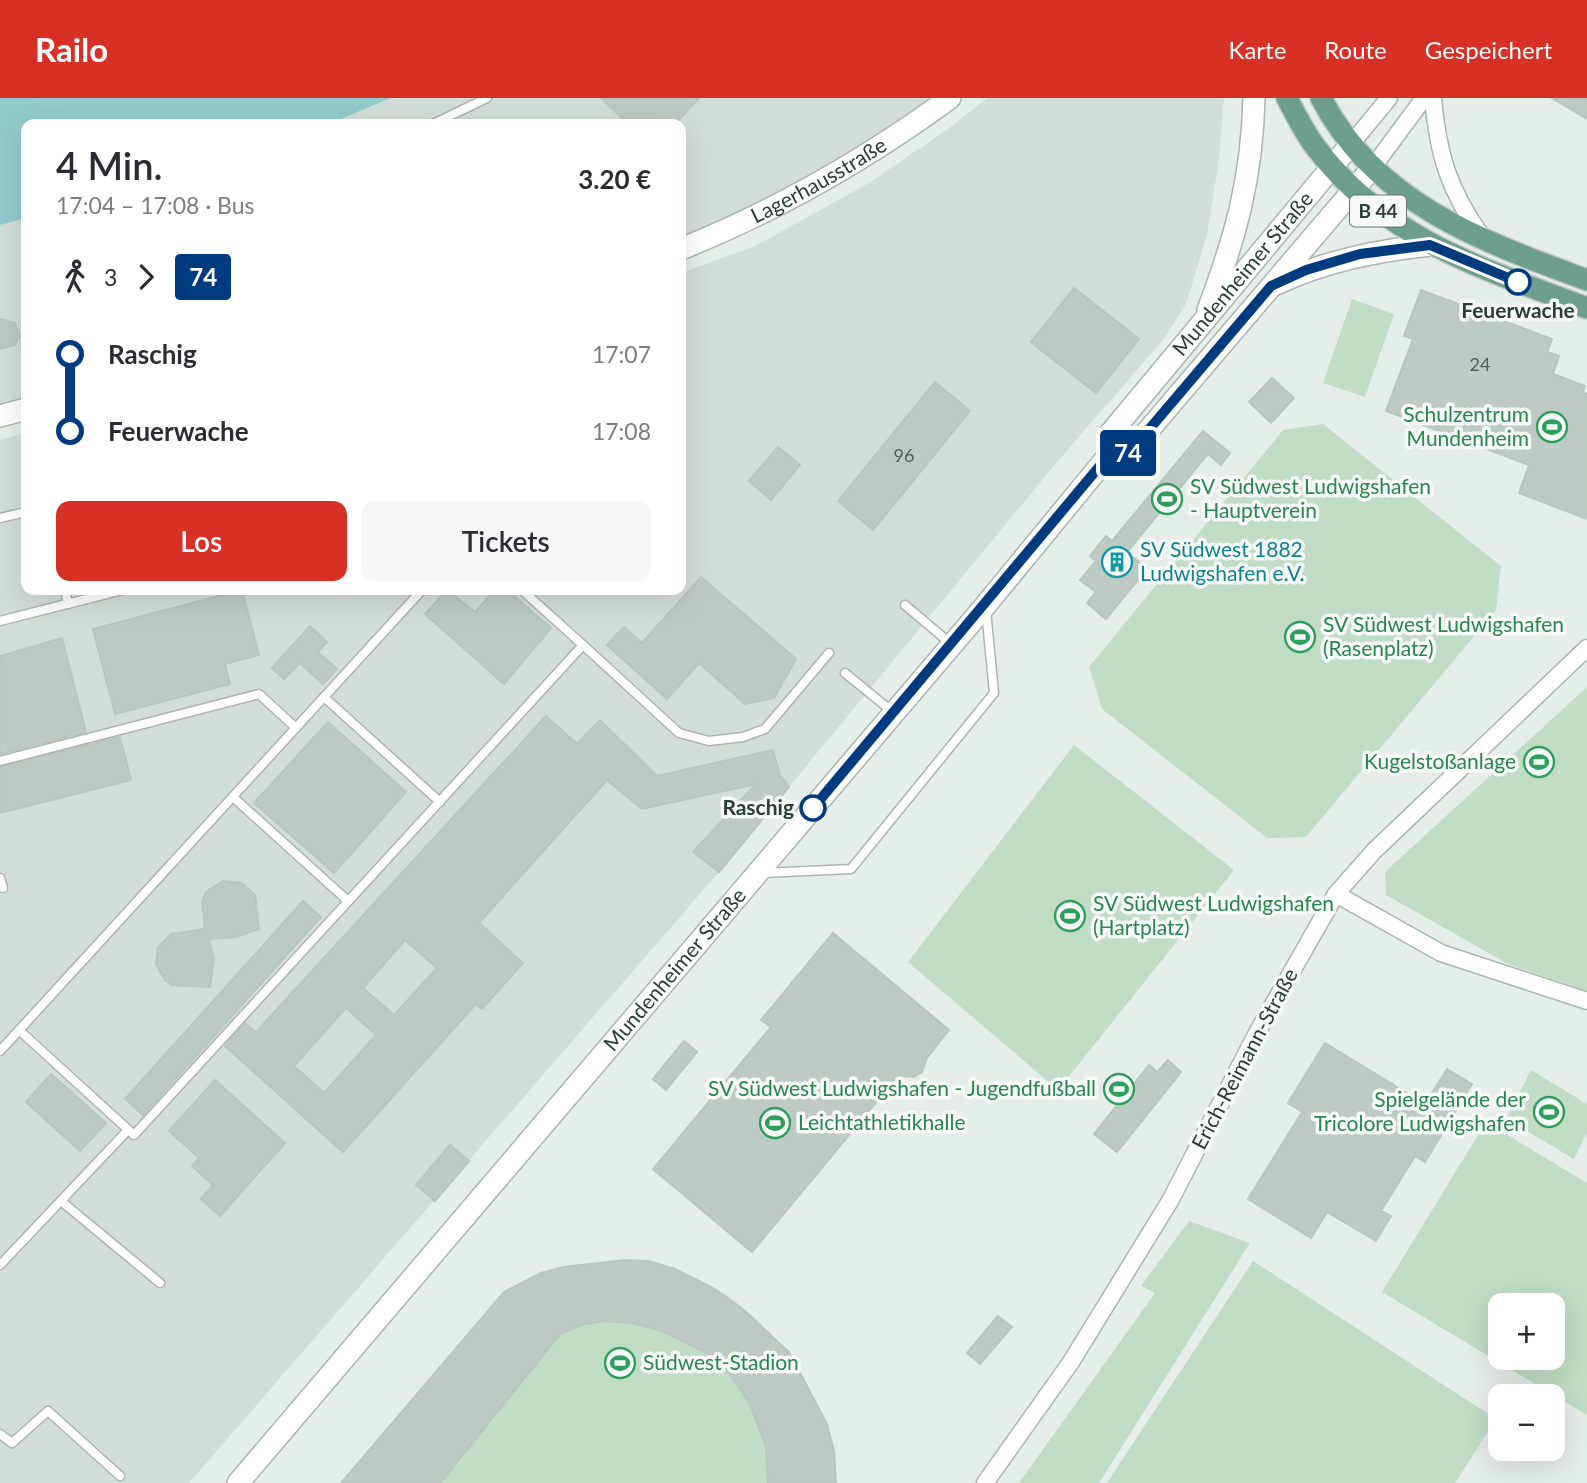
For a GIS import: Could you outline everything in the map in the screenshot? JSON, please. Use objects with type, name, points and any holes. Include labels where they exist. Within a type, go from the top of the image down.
[{"type":"main road","name":"B 44","points":[[1287,98],[1315,148],[1353,190],[1404,230],[1430,245],[1587,307]]},
{"type":"main road","name":"B 44","points":[[1321,98],[1335,125],[1373,167],[1440,220],[1486,243],[1587,280]]},
{"type":"street","name":"Lagerhausstraße","points":[[686,247],[736,227],[816,187],[894,139],[950,98]]},
{"type":"street","points":[[1202,326],[1222,273],[1245,195],[1252,156],[1254,98]]},
{"type":"street","name":"Mundenheimer Straße","points":[[239,1483],[985,606],[1109,455],[1109,435],[1389,98]]},
{"type":"street","name":"Mundenheimer Straße","points":[[1109,455],[1129,453],[1373,167],[1424,98]]},
{"type":"street","points":[[1433,98],[1437,143],[1444,169],[1467,216],[1486,243]]},
{"type":"street","points":[[1271,286],[1335,260],[1384,250],[1430,245]]},
{"type":"street","points":[[0,416],[21,410]]},
{"type":"street","name":"Erich-Reimann-Straße","points":[[985,1483],[1071,1362],[1170,1202],[1258,1031],[1336,894],[1374,851],[1587,648]]},
{"type":"street","points":[[1336,894],[1441,953],[1587,1002]]},
{"type":"lane","points":[[443,119],[486,98]]},
{"type":"lane","points":[[0,518],[21,513]]},
{"type":"lane","points":[[66,595],[68,604]]},
{"type":"lane","points":[[0,621],[103,595]]},
{"type":"lane","points":[[0,1051],[417,595]]},
{"type":"lane","points":[[528,595],[679,733],[709,741],[743,737],[765,729],[829,653]]},
{"type":"lane","points":[[905,605],[952,645]]},
{"type":"lane","points":[[758,873],[851,869],[994,693],[985,606]]},
{"type":"lane","points":[[19,1030],[134,1135],[583,645]]},
{"type":"lane","points":[[845,673],[894,713]]},
{"type":"lane","points":[[0,761],[259,694],[296,728]]},
{"type":"lane","points":[[324,697],[440,802]]},
{"type":"lane","points":[[233,797],[348,901]]},
{"type":"lane","points":[[0,878],[3,888]]},
{"type":"lane","points":[[0,1265],[128,1130]]},
{"type":"lane","points":[[61,1201],[160,1283]]},
{"type":"lane","points":[[0,1434],[12,1443],[48,1410],[120,1476]]},
{"type":"shaded area","points":[[391,98],[929,98],[874,138],[767,199],[686,235],[686,119],[341,119]]},
{"type":"shaded area","points":[[987,98],[1224,98],[1219,159],[1207,235],[1186,304],[1163,340],[1057,462],[719,872],[189,1483],[0,1483],[0,440],[21,434],[21,595],[686,595],[686,271],[755,246],[869,183],[948,129]]},
{"type":"shaded area","points":[[21,219],[21,398],[0,404],[0,225]]},
{"type":"green space","points":[[1352,299],[1394,314],[1365,397],[1323,383]]},
{"type":"green space","name":"SV Südwest Ludwigshafen (Rasenplatz)","points":[[1323,424],[1501,566],[1496,610],[1306,837],[1267,838],[1102,709],[1089,667],[1283,430]]},
{"type":"green space","points":[[1587,687],[1587,991],[1508,964],[1386,895],[1385,872]]},
{"type":"green space","name":"SV Südwest Ludwigshafen (Hartplatz)","points":[[1074,745],[1234,870],[1058,1090],[908,962]]},
{"type":"green space","name":"Spielgelände der Tricolore Ludwigshafen","points":[[1531,1070],[1587,1104],[1587,1133],[1574,1159],[1506,1119]]},
{"type":"green space","points":[[1486,1122],[1587,1183],[1587,1415],[1565,1402],[1565,1384],[1535,1384],[1512,1370],[1565,1370],[1565,1293],[1488,1293],[1488,1356],[1382,1292]]},
{"type":"green space","points":[[1189,1221],[1250,1243],[1099,1483],[1019,1483],[1155,1293],[1141,1286]]},
{"type":"green space","name":"Südwest-Stadion","points":[[625,1260],[666,1267],[704,1282],[739,1305],[770,1333],[796,1366],[816,1403],[830,1442],[836,1483],[341,1483],[504,1292],[541,1273],[563,1267]]},
{"type":"green space","points":[[1253,1261],[1488,1414],[1488,1431],[1455,1483],[1107,1483]]},
{"type":"water","points":[[0,98],[391,98],[341,119],[21,119],[21,219],[0,225]]},
{"type":"building","points":[[601,98],[699,98],[680,119],[623,119]]},
{"type":"building","points":[[1552,98],[1587,98],[1587,119]]},
{"type":"building","points":[[1074,288],[1139,339],[1096,393],[1031,342]]},
{"type":"building","points":[[1421,290],[1552,339],[1547,352],[1559,356],[1553,374],[1585,386],[1583,392],[1587,394],[1587,519],[1519,493],[1529,465],[1386,411],[1413,339],[1404,336]]},
{"type":"building","points":[[0,319],[15,323],[20,336],[15,345],[0,349]]},
{"type":"building","points":[[1272,378],[1294,398],[1271,423],[1249,402]]},
{"type":"building","points":[[935,382],[970,411],[873,530],[838,501]]},
{"type":"building","name":"SV Südwest 1882 Ludwigshafen e.V.","points":[[1203,431],[1230,453],[1221,465],[1208,454],[1127,552],[1147,569],[1106,619],[1087,603],[1096,592],[1080,580],[1096,561],[1090,556],[1106,536],[1112,541]]},
{"type":"building","points":[[778,447],[800,465],[771,500],[749,481]]},
{"type":"building","points":[[701,577],[796,659],[774,698],[745,704],[699,663],[667,699],[607,645],[624,627],[642,643]]},
{"type":"building","points":[[223,595],[243,595],[259,655],[225,664],[230,684],[115,714],[93,629]]},
{"type":"building","points":[[442,595],[453,595],[475,612],[490,595],[513,595],[551,628],[504,684],[425,614]]},
{"type":"building","points":[[310,626],[327,642],[318,652],[337,669],[323,684],[300,663],[284,679],[272,668]]},
{"type":"building","points":[[62,638],[86,732],[0,754],[0,656]]},
{"type":"building","points":[[546,716],[577,744],[600,720],[657,776],[773,750],[780,775],[789,787],[719,872],[693,852],[756,784],[642,809],[607,780],[479,923],[523,963],[482,1009],[476,1004],[343,1152],[225,1046],[245,1023],[256,1032]],"holes":[[[405,940],[437,968],[394,1015],[363,988]],[[346,1008],[376,1035],[324,1093],[294,1066]]]},
{"type":"building","points":[[328,722],[406,792],[334,873],[254,803]]},
{"type":"building","points":[[120,737],[131,780],[0,813],[0,767]]},
{"type":"building","points":[[223,881],[242,883],[255,895],[259,929],[235,937],[209,939],[214,958],[210,987],[172,985],[165,980],[156,964],[158,947],[171,934],[205,929],[202,901],[206,892]]},
{"type":"building","points":[[303,901],[321,917],[143,1115],[125,1099]]},
{"type":"building","name":"Leichtathletikhalle","points":[[833,933],[949,1030],[927,1058],[922,1072],[914,1077],[898,1076],[752,1252],[653,1169],[771,1027],[761,1020]]},
{"type":"building","points":[[684,1041],[697,1052],[666,1090],[653,1079]]},
{"type":"building","points":[[1325,1043],[1425,1104],[1447,1069],[1472,1084],[1425,1162],[1415,1156],[1381,1211],[1391,1216],[1376,1241],[1327,1212],[1311,1238],[1248,1199],[1302,1112],[1288,1103]]},
{"type":"building","points":[[1168,1060],[1181,1072],[1117,1152],[1094,1134],[1149,1065],[1157,1072]]},
{"type":"building","points":[[51,1074],[106,1123],[80,1151],[26,1102]]},
{"type":"building","points":[[215,1080],[285,1143],[220,1216],[201,1199],[213,1185],[192,1166],[199,1158],[169,1131]]},
{"type":"building","points":[[450,1145],[469,1161],[435,1201],[416,1185]]},
{"type":"building","points":[[625,1260],[648,1261],[675,1269],[713,1288],[742,1309],[789,1352],[827,1424],[834,1451],[836,1483],[768,1483],[766,1447],[750,1404],[723,1364],[709,1354],[660,1330],[632,1323],[604,1321],[581,1325],[560,1334],[440,1483],[341,1483],[504,1292],[541,1273],[563,1267]]},
{"type":"building","points":[[998,1316],[1012,1327],[980,1364],[967,1353]]},
{"type":"bus line","name":"74","points":[[813,808],[1109,455],[1129,453],[1176,401],[1271,286],[1335,260],[1384,250],[1430,245],[1518,282]]},
{"type":"place","name":"Feuerwache","points":[[1518,282]]},
{"type":"place","name":"Schulzentrum Mundenheim","points":[[1552,427]]},
{"type":"place","name":"SV Südwest Ludwigshafen - Hauptverein","points":[[1167,499]]},
{"type":"place","name":"SV Südwest 1882 Ludwigshafen e.V.","points":[[1117,562]]},
{"type":"place","name":"SV Südwest Ludwigshafen (Rasenplatz)","points":[[1300,637]]},
{"type":"place","name":"Kugelstoßanlage","points":[[1539,762]]},
{"type":"place","name":"Raschig","points":[[813,808]]},
{"type":"place","name":"SV Südwest Ludwigshafen (Hartplatz)","points":[[1070,916]]},
{"type":"place","name":"SV Südwest Ludwigshafen - Jugendfußball","points":[[1119,1089]]},
{"type":"place","name":"Spielgelände der Tricolore Ludwigshafen","points":[[1549,1112]]},
{"type":"place","name":"Leichtathletikhalle","points":[[775,1123]]},
{"type":"place","name":"Südwest-Stadion","points":[[620,1363]]}]
